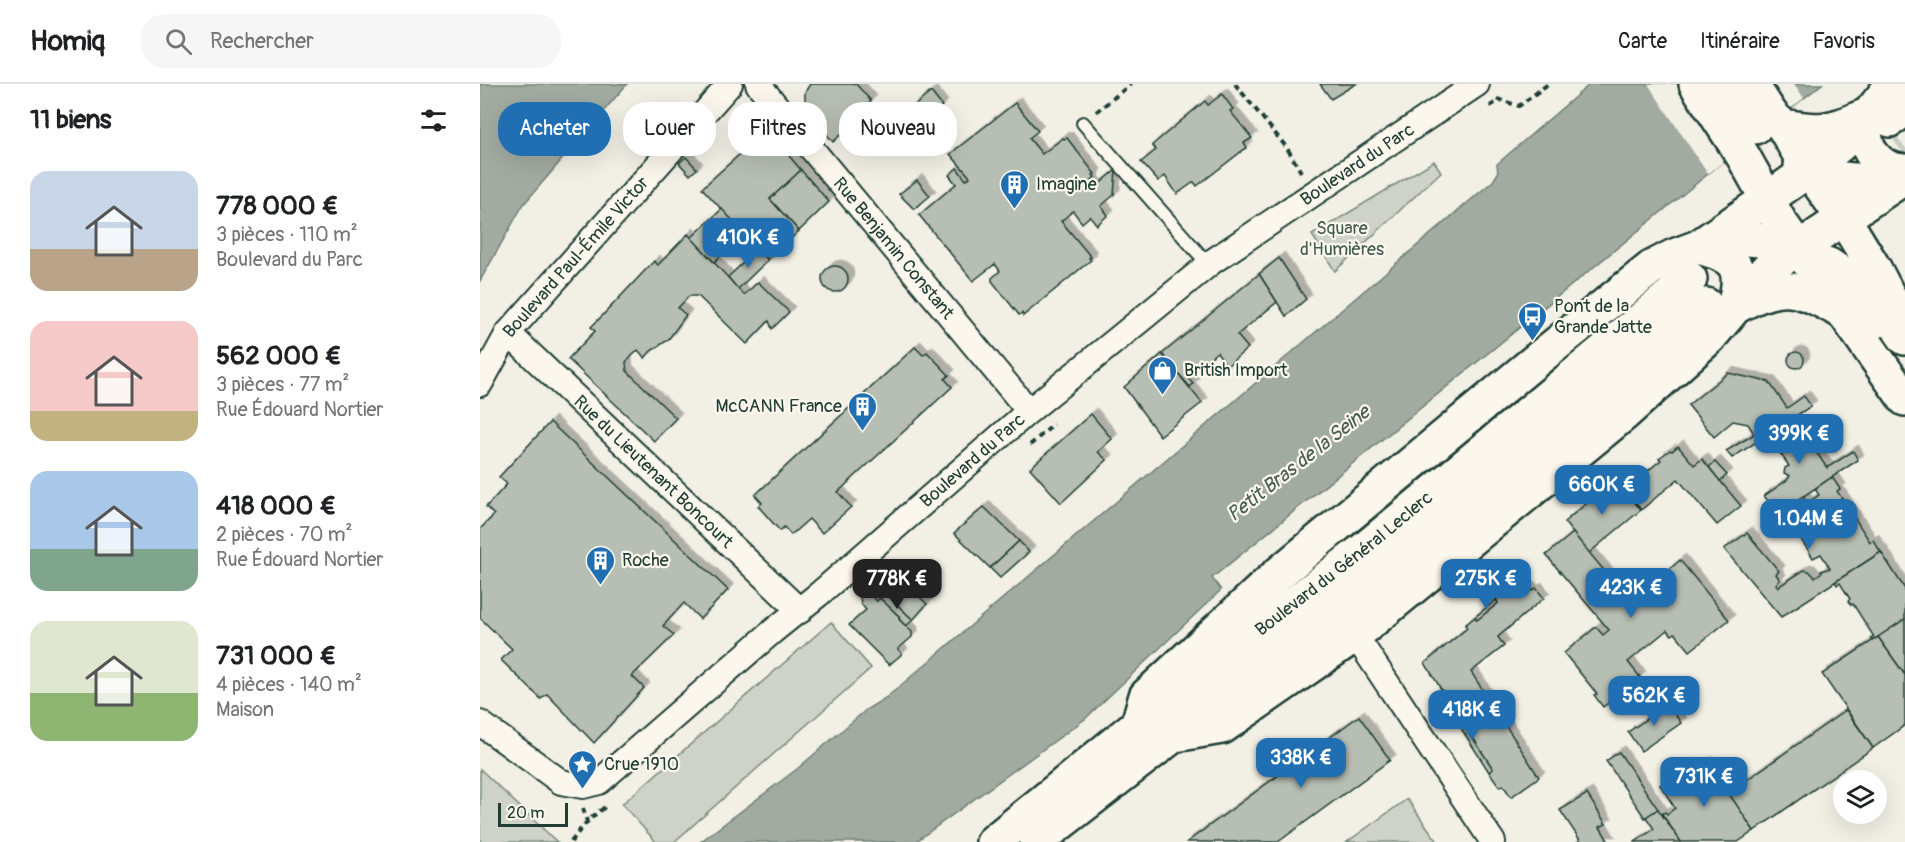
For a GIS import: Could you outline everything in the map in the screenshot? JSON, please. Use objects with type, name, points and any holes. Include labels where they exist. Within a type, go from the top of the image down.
[{"type":"main road","points":[[1696,84],[1762,139],[1801,219],[1841,272],[1854,282],[1887,327],[1903,334]]},
{"type":"main road","points":[[1725,84],[1762,139],[1842,311],[1905,399]]},
{"type":"main road","points":[[1751,84],[1772,116],[1762,139]]},
{"type":"main road","points":[[1801,219],[1840,145],[1888,114],[1893,84]]},
{"type":"main road","points":[[1762,139],[1838,128],[1888,114]]},
{"type":"main road","points":[[1888,114],[1864,129],[1868,145],[1872,155],[1889,168],[1905,174]]},
{"type":"main road","points":[[1138,724],[1146,696],[1277,575],[1651,268],[1698,247],[1801,219],[1905,174]]},
{"type":"main road","points":[[1175,735],[1222,727],[1355,635],[1624,414],[1710,337],[1710,297],[1801,219],[1856,181],[1884,179],[1905,174]]},
{"type":"main road","points":[[1801,219],[1874,268],[1899,314],[1903,334]]},
{"type":"main road","points":[[1698,247],[1716,252],[1730,260],[1737,269],[1739,284],[1710,297]]},
{"type":"main road","points":[[1710,297],[1782,290],[1800,292],[1842,311]]},
{"type":"main road","name":"Boulevard du Général Leclerc","points":[[993,842],[1138,724],[1367,547],[1710,297]]},
{"type":"main road","name":"Boulevard du Général Leclerc","points":[[1036,842],[1339,607],[1710,297]]},
{"type":"street","name":"Boulevard Paul-Émile Victor","points":[[480,384],[508,333],[730,84]]},
{"type":"street","name":"Rue Benjamin Constant","points":[[758,84],[1029,411]]},
{"type":"street","name":"Boulevard du Parc","points":[[604,793],[773,631],[800,611],[1029,411],[1208,264],[1473,87]]},
{"type":"street","name":"Rue du Lieutenant Boncourt","points":[[508,333],[800,611]]},
{"type":"street","points":[[1355,635],[1493,842]]},
{"type":"street","points":[[480,723],[561,782],[604,793]]},
{"type":"lane","points":[[1083,123],[1208,264]]},
{"type":"path","points":[[1083,123],[1131,84]]},
{"type":"path","points":[[1235,84],[1287,148],[1301,172]]},
{"type":"path","points":[[1473,87],[1519,106],[1548,84]]},
{"type":"path","points":[[1480,112],[1500,100]]},
{"type":"path","points":[[1026,448],[1062,417]]},
{"type":"path","points":[[571,842],[587,822],[600,811],[604,793]]},
{"type":"path","points":[[600,811],[604,793]]},
{"type":"path","points":[[582,802],[587,822]]},
{"type":"green space","name":"Square d'Humières","points":[[1434,161],[1441,172],[1335,271],[1312,235]]},
{"type":"green space","points":[[831,622],[871,668],[674,842],[656,842],[622,804]]},
{"type":"green space","points":[[480,769],[557,842],[480,842]]},
{"type":"green space","points":[[1407,799],[1438,842],[1347,842]]},
{"type":"water","points":[[480,84],[627,84],[611,103],[498,102],[498,156],[565,156],[523,205],[480,281]]},
{"type":"water","name":"Petit Bras de la Seine","points":[[1590,84],[1822,84],[1708,174],[1212,578],[1221,590],[1085,719],[915,842],[700,842],[797,769],[867,709],[887,697],[1493,181],[1498,173],[1497,164]]},
{"type":"pier","points":[[1648,84],[1794,84],[1804,98],[1708,174]]},
{"type":"building","points":[[810,84],[856,84],[871,101],[839,102],[839,136],[833,142],[827,135],[827,102],[805,102],[805,92]]},
{"type":"building","points":[[1320,84],[1356,84],[1331,99]]},
{"type":"building","points":[[931,92],[939,102],[919,102]]},
{"type":"building","points":[[1222,94],[1233,109],[1230,111],[1252,138],[1244,143],[1247,147],[1197,186],[1194,182],[1177,194],[1165,176],[1158,181],[1141,162],[1156,150],[1152,145],[1205,101],[1208,105]]},
{"type":"building","name":"Imagine","points":[[1015,103],[1038,131],[1029,138],[1042,154],[1063,138],[1067,138],[1095,174],[1092,180],[1097,186],[1116,170],[1114,195],[1101,206],[1108,215],[1097,225],[1090,216],[1082,223],[1073,211],[1061,221],[1091,257],[1089,258],[1091,260],[1023,316],[1022,313],[1019,315],[992,281],[992,278],[1000,271],[995,264],[973,281],[919,215],[956,184],[949,175],[957,168],[966,180],[970,177],[952,156],[957,156],[957,149]]},
{"type":"building","points":[[738,156],[789,156],[801,170],[770,199],[799,231],[768,260],[702,188]]},
{"type":"building","points":[[686,157],[697,169],[690,175],[679,163]]},
{"type":"building","points":[[801,170],[829,202],[799,231],[770,199]]},
{"type":"building","points":[[917,180],[930,196],[914,209],[899,194]]},
{"type":"building","points":[[722,209],[745,234],[714,262],[691,238]]},
{"type":"building","points":[[688,234],[744,295],[758,282],[789,312],[772,329],[769,321],[747,344],[698,296],[689,296],[678,308],[686,315],[668,340],[651,351],[645,358],[638,350],[626,362],[627,371],[676,418],[654,441],[568,359],[595,331],[591,327],[654,261],[658,265]]},
{"type":"building","points":[[758,249],[768,260],[738,289],[728,277]]},
{"type":"building","points":[[1279,258],[1306,299],[1286,316],[1259,274]]},
{"type":"building","points":[[835,266],[844,270],[848,279],[844,288],[835,292],[826,288],[822,279],[826,270]]},
{"type":"building","points":[[1259,274],[1277,302],[1237,335],[1248,348],[1227,366],[1217,352],[1187,377],[1193,384],[1190,387],[1162,354]]},
{"type":"building","name":"McCANN France","points":[[915,347],[923,355],[927,352],[949,375],[945,379],[952,387],[838,492],[851,507],[822,533],[809,519],[791,535],[784,527],[780,531],[758,506],[762,503],[755,495]]},
{"type":"building","points":[[1796,352],[1804,360],[1796,368],[1788,360]]},
{"type":"building","name":"British Import","points":[[1162,354],[1202,403],[1160,436],[1124,387]]},
{"type":"building","points":[[1728,373],[1769,382],[1787,408],[1804,396],[1811,406],[1732,458],[1726,451],[1753,435],[1748,424],[1733,421],[1714,437],[1688,405]]},
{"type":"building","points":[[1091,414],[1112,439],[1098,452],[1107,460],[1061,503],[1030,468]]},
{"type":"building","points":[[1793,418],[1827,468],[1853,451],[1858,460],[1778,513],[1764,496],[1787,480],[1790,476],[1784,473],[1785,468],[1789,466],[1776,447],[1763,450],[1757,442]]},
{"type":"building","name":"Roche","points":[[550,422],[728,590],[700,619],[684,603],[663,626],[674,635],[632,676],[644,688],[594,743],[547,694],[541,699],[501,660],[512,649],[480,618],[480,529],[494,515],[486,507],[507,484],[499,477]]},
{"type":"building","points":[[1678,446],[1694,465],[1702,459],[1741,506],[1717,525],[1678,479],[1641,510],[1625,490],[1661,460],[1659,458]]},
{"type":"building","points":[[1715,462],[1727,475],[1720,481],[1709,467]]},
{"type":"building","points":[[1832,477],[1840,489],[1837,491],[1870,542],[1873,540],[1881,552],[1781,617],[1724,549],[1747,533],[1779,571],[1776,574],[1780,580],[1776,584],[1778,587],[1804,570],[1809,571],[1815,577],[1821,571],[1830,568],[1821,554],[1813,558],[1799,536],[1806,531],[1798,517],[1790,522],[1782,510],[1803,496],[1807,503],[1819,495],[1815,489]]},
{"type":"building","points":[[1616,479],[1641,510],[1589,553],[1564,522]]},
{"type":"building","points":[[984,507],[1019,541],[990,568],[954,533]]},
{"type":"building","points":[[1573,533],[1631,603],[1680,560],[1729,620],[1690,651],[1675,633],[1672,635],[1667,630],[1628,662],[1640,677],[1629,687],[1632,691],[1615,706],[1611,701],[1603,707],[1594,695],[1597,694],[1564,653],[1596,627],[1603,635],[1609,630],[1546,555]]},
{"type":"building","points":[[1019,541],[1029,552],[1000,578],[990,568]]},
{"type":"building","points":[[1881,552],[1905,589],[1905,619],[1873,641],[1871,638],[1874,637],[1853,604],[1851,605],[1848,601],[1850,599],[1840,583],[1837,585],[1835,582]]},
{"type":"building","points":[[901,579],[927,604],[913,620],[885,593]]},
{"type":"building","points":[[1524,581],[1532,591],[1536,588],[1544,598],[1498,637],[1504,646],[1471,672],[1539,777],[1511,797],[1503,785],[1500,787],[1489,772],[1493,769],[1454,709],[1450,711],[1441,696],[1444,694],[1425,663],[1467,628],[1465,625],[1475,617],[1477,620],[1498,603],[1496,600],[1505,592],[1508,595]]},
{"type":"building","points":[[866,592],[877,601],[880,598],[912,632],[912,637],[898,649],[902,654],[889,665],[849,625],[866,610],[861,604],[860,597]]},
{"type":"building","points":[[885,593],[913,620],[906,626],[880,598]]},
{"type":"building","points":[[1496,600],[1498,603],[1477,620],[1475,617]]},
{"type":"building","points":[[1905,619],[1905,675],[1878,637]]},
{"type":"building","points":[[1878,637],[1905,675],[1905,725],[1873,748],[1822,674]]},
{"type":"building","points":[[1668,704],[1681,723],[1641,751],[1628,732]]},
{"type":"building","points":[[1454,709],[1493,769],[1489,772],[1450,711]]},
{"type":"building","points":[[1846,710],[1873,748],[1841,770],[1833,770],[1833,776],[1754,831],[1728,793]]},
{"type":"building","points":[[1359,716],[1390,760],[1278,842],[1187,842]]},
{"type":"building","points":[[1619,752],[1658,809],[1645,818],[1606,761]]},
{"type":"building","points":[[1708,762],[1754,831],[1738,842],[1681,842],[1662,814],[1665,812],[1667,814],[1675,808],[1660,785],[1693,764],[1696,769]]},
{"type":"building","points":[[1587,794],[1606,824],[1600,827],[1609,842],[1577,842],[1580,840],[1560,810]]},
{"type":"building","points":[[1658,809],[1681,842],[1635,842],[1654,829],[1646,817]]},
{"type":"tunnel","points":[[1863,181],[1905,147]]},
{"type":"place","name":"Imagine","points":[[1015,210]]},
{"type":"place","name":"Pont de la Grande Jatte","points":[[1533,342]]},
{"type":"place","name":"British Import","points":[[1163,396]]},
{"type":"place","name":"McCANN France","points":[[863,432]]},
{"type":"place","name":"Roche","points":[[601,586]]},
{"type":"place","name":"Crue 1910","points":[[583,790]]}]
